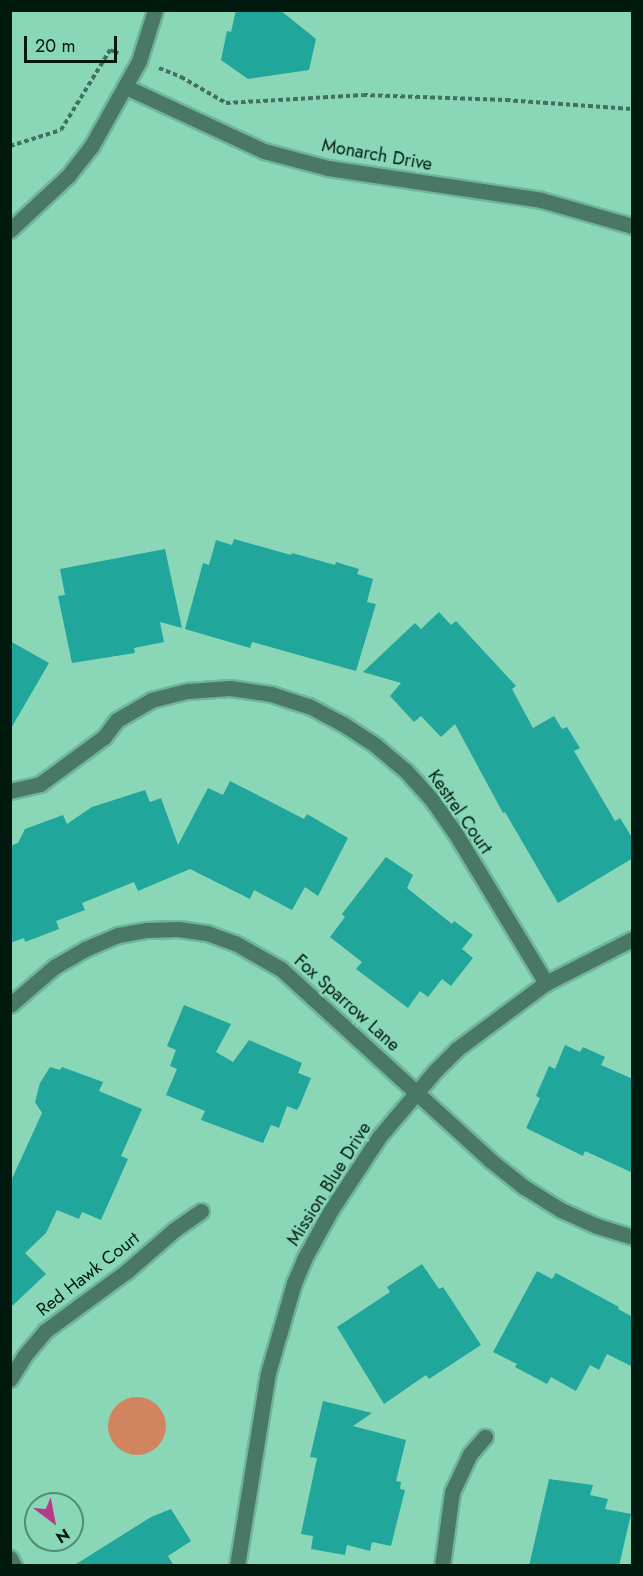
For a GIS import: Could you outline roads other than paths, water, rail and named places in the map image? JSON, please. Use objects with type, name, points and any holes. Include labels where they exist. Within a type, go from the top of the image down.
[{"type":"street","points":[[10,230],[68,176],[91,147],[139,61],[155,10]]},
{"type":"street","name":"Monarch Drive","points":[[126,87],[264,151],[328,168],[541,200],[633,226]]},
{"type":"street","name":"Kestrel Court","points":[[10,791],[40,784],[104,737],[117,720],[151,700],[188,692],[230,688],[271,694],[299,703],[343,724],[406,771],[432,800],[454,831],[546,983]]},
{"type":"street","name":"Fox Sparrow Lane","points":[[10,1005],[54,967],[85,949],[118,935],[147,930],[207,933],[235,943],[281,969],[490,1160],[524,1187],[579,1218],[633,1237]]},
{"type":"street","name":"Mission Blue Drive","points":[[237,1566],[268,1373],[294,1283],[304,1259],[346,1187],[379,1137],[458,1048],[546,983],[633,939]]},
{"type":"street","name":"Red Hawk Court","points":[[10,1379],[24,1355],[45,1331],[127,1272],[174,1230],[201,1211]]},
{"type":"street","points":[[442,1566],[452,1491],[470,1454],[485,1437]]},
{"type":"street","points":[[10,1558],[14,1566]]}]
